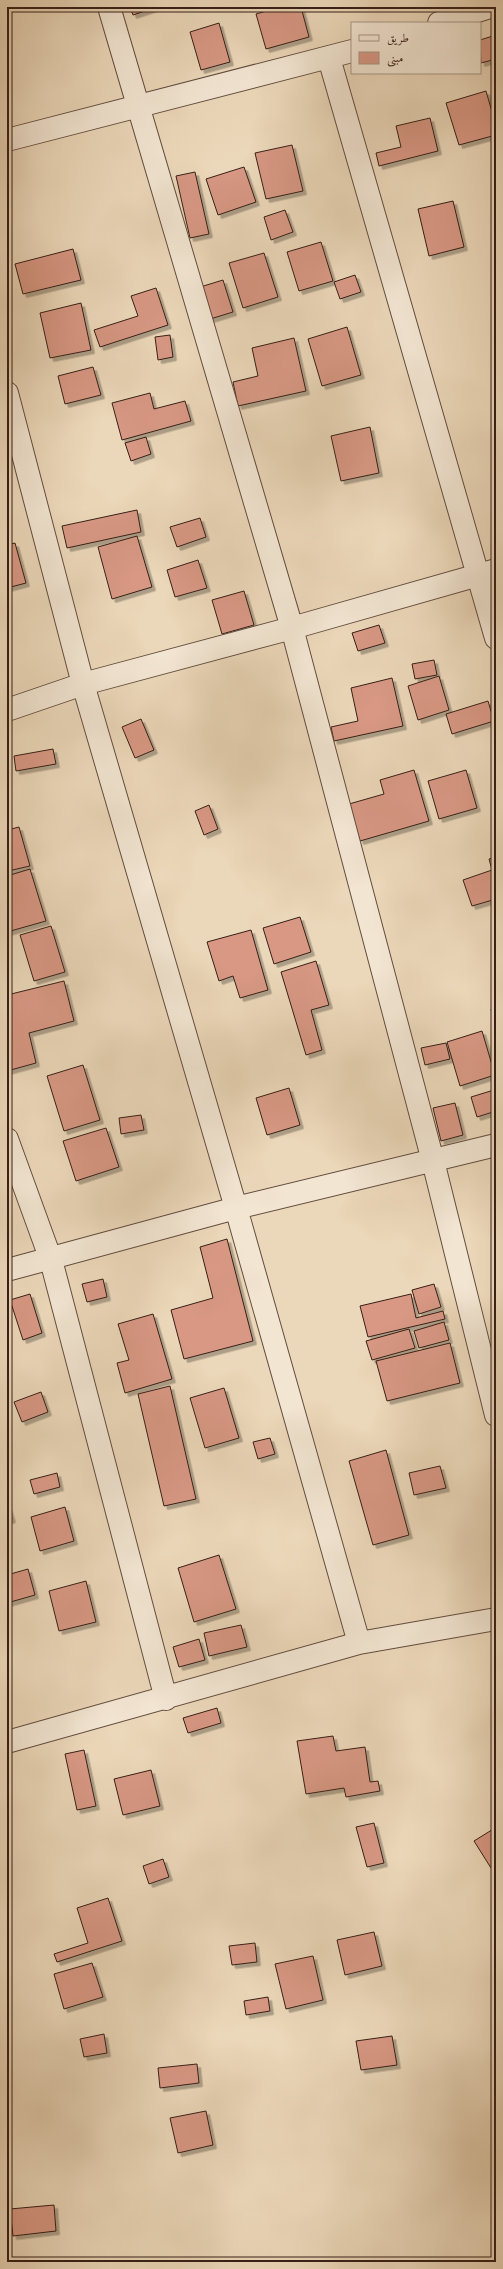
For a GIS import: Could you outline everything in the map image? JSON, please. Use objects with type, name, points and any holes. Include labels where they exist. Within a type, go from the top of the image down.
[{"type":"street","points":[[109,7],[292,628],[433,1160],[496,1415]]},
{"type":"street","points":[[442,22],[490,7]]},
{"type":"street","points":[[7,140],[351,51]]},
{"type":"street","points":[[329,58],[487,572],[496,638]]},
{"type":"street","points":[[7,393],[83,684],[236,1208],[359,1642]]},
{"type":"street","points":[[7,710],[83,684],[292,628],[487,572]]},
{"type":"street","points":[[7,1139],[51,1260],[166,1699]]},
{"type":"street","points":[[7,1270],[51,1260],[236,1208],[496,1145]]},
{"type":"street","points":[[7,1742],[166,1699],[359,1642],[496,1619]]},
{"type":"building","points":[[130,7],[154,7],[154,8],[133,15]]},
{"type":"building","points":[[280,7],[301,7],[309,37],[266,49],[256,14]]},
{"type":"building","points":[[219,23],[230,62],[201,70],[190,32]]},
{"type":"building","points":[[496,35],[496,59],[481,63],[481,40]]},
{"type":"building","points":[[486,91],[496,126],[496,135],[459,145],[446,103]]},
{"type":"building","points":[[430,118],[438,151],[379,166],[376,153],[401,147],[396,126]]},
{"type":"building","points":[[292,145],[303,191],[266,199],[255,153]]},
{"type":"building","points":[[244,167],[256,202],[218,215],[206,179]]},
{"type":"building","points":[[195,172],[209,234],[190,238],[176,176]]},
{"type":"building","points":[[453,201],[464,247],[429,256],[418,209]]},
{"type":"building","points":[[285,210],[293,232],[271,240],[264,217]]},
{"type":"building","points":[[321,242],[333,281],[299,291],[287,252]]},
{"type":"building","points":[[73,249],[81,280],[23,294],[15,264]]},
{"type":"building","points":[[264,253],[278,297],[243,308],[229,263]]},
{"type":"building","points":[[355,275],[361,292],[340,299],[334,282]]},
{"type":"building","points":[[223,280],[233,312],[207,320],[197,288]]},
{"type":"building","points":[[156,288],[168,325],[100,347],[94,330],[138,316],[131,296]]},
{"type":"building","points":[[81,303],[91,350],[50,358],[40,313]]},
{"type":"building","points":[[347,327],[361,375],[322,386],[308,339]]},
{"type":"building","points":[[170,335],[173,357],[158,360],[155,337]]},
{"type":"building","points":[[294,338],[306,391],[238,406],[233,382],[258,376],[252,348]]},
{"type":"building","points":[[93,367],[101,395],[65,404],[58,376]]},
{"type":"building","points":[[150,393],[154,409],[185,401],[191,421],[122,440],[112,403]]},
{"type":"building","points":[[370,427],[379,473],[341,481],[331,436]]},
{"type":"building","points":[[146,437],[151,454],[131,461],[125,443]]},
{"type":"building","points":[[137,510],[141,532],[67,548],[62,526]]},
{"type":"building","points":[[200,518],[206,537],[177,547],[170,527]]},
{"type":"building","points":[[137,536],[152,587],[112,599],[98,547]]},
{"type":"building","points":[[15,543],[26,583],[7,588],[7,545]]},
{"type":"building","points":[[198,560],[207,588],[175,597],[167,570]]},
{"type":"building","points":[[244,591],[254,625],[222,634],[212,600]]},
{"type":"building","points":[[379,625],[385,643],[358,651],[352,633]]},
{"type":"building","points":[[434,660],[437,675],[415,679],[412,664]]},
{"type":"building","points":[[439,676],[449,710],[418,720],[408,686]]},
{"type":"building","points":[[392,678],[403,726],[334,741],[331,727],[358,721],[351,688]]},
{"type":"building","points":[[488,701],[494,721],[452,734],[446,714]]},
{"type":"building","points":[[141,719],[154,750],[135,758],[122,727]]},
{"type":"building","points":[[53,749],[56,764],[16,771],[14,756]]},
{"type":"building","points":[[414,770],[429,821],[360,841],[349,804],[384,794],[380,780]]},
{"type":"building","points":[[466,770],[477,808],[439,819],[428,781]]},
{"type":"building","points":[[209,805],[218,829],[204,835],[195,811]]},
{"type":"building","points":[[19,827],[30,866],[8,871],[7,830]]},
{"type":"building","points":[[496,857],[496,899],[472,906],[463,880],[492,870],[489,859]]},
{"type":"building","points":[[30,869],[46,921],[7,932],[7,876]]},
{"type":"building","points":[[300,917],[311,952],[274,964],[263,928]]},
{"type":"building","points":[[51,926],[65,972],[34,981],[20,935]]},
{"type":"building","points":[[251,930],[268,990],[240,998],[233,976],[219,981],[207,942]]},
{"type":"building","points":[[316,961],[329,1005],[311,1010],[322,1050],[306,1055],[281,972]]},
{"type":"building","points":[[64,981],[74,1021],[29,1033],[36,1063],[7,1071],[7,995]]},
{"type":"building","points":[[496,1008],[496,1029],[491,1009]]},
{"type":"building","points":[[482,1031],[495,1075],[460,1086],[447,1042]]},
{"type":"building","points":[[446,1043],[450,1059],[425,1065],[421,1048]]},
{"type":"building","points":[[83,1065],[100,1120],[64,1131],[47,1076]]},
{"type":"building","points":[[289,1088],[300,1125],[267,1135],[256,1098]]},
{"type":"building","points":[[494,1090],[496,1111],[477,1117],[471,1097]]},
{"type":"building","points":[[455,1103],[463,1135],[441,1141],[433,1108]]},
{"type":"building","points":[[141,1115],[144,1130],[121,1134],[119,1118]]},
{"type":"building","points":[[106,1128],[119,1167],[76,1181],[63,1141]]},
{"type":"building","points":[[227,1239],[253,1341],[184,1359],[171,1310],[213,1298],[200,1247]]},
{"type":"building","points":[[103,1279],[107,1297],[87,1302],[82,1284]]},
{"type":"building","points":[[434,1284],[441,1307],[419,1314],[412,1290]]},
{"type":"building","points":[[30,1294],[42,1333],[23,1340],[10,1300]]},
{"type":"building","points":[[411,1294],[416,1318],[443,1311],[445,1319],[368,1337],[360,1306]]},
{"type":"building","points":[[153,1314],[172,1379],[125,1393],[117,1363],[129,1360],[118,1324]]},
{"type":"building","points":[[444,1322],[449,1340],[419,1348],[414,1331]]},
{"type":"building","points":[[409,1329],[415,1348],[372,1360],[366,1341]]},
{"type":"building","points":[[450,1343],[460,1383],[387,1401],[376,1361]]},
{"type":"building","points":[[170,1386],[196,1499],[164,1506],[138,1394]]},
{"type":"building","points":[[224,1388],[239,1438],[205,1448],[190,1398]]},
{"type":"building","points":[[41,1392],[48,1412],[22,1422],[14,1402]]},
{"type":"building","points":[[270,1438],[275,1454],[258,1459],[253,1442]]},
{"type":"building","points":[[386,1450],[409,1535],[373,1545],[349,1461]]},
{"type":"building","points":[[440,1466],[446,1488],[414,1495],[409,1473]]},
{"type":"building","points":[[57,1473],[60,1487],[34,1494],[30,1480]]},
{"type":"building","points":[[7,1503],[12,1519],[7,1521]]},
{"type":"building","points":[[65,1507],[74,1541],[40,1551],[31,1517]]},
{"type":"building","points":[[219,1555],[236,1609],[194,1622],[178,1568]]},
{"type":"building","points":[[28,1569],[35,1595],[7,1603],[7,1575]]},
{"type":"building","points":[[86,1581],[96,1622],[59,1631],[49,1591]]},
{"type":"building","points":[[241,1625],[247,1647],[209,1656],[204,1633]]},
{"type":"building","points":[[199,1639],[205,1660],[179,1667],[173,1647]]},
{"type":"building","points":[[217,1708],[221,1723],[188,1733],[183,1718]]},
{"type":"building","points":[[333,1736],[336,1751],[365,1747],[370,1782],[378,1781],[380,1791],[346,1797],[344,1788],[306,1794],[297,1741]]},
{"type":"building","points":[[84,1750],[96,1806],[77,1810],[65,1754]]},
{"type":"building","points":[[151,1770],[160,1806],[123,1815],[114,1779]]},
{"type":"building","points":[[374,1823],[384,1863],[367,1867],[356,1827]]},
{"type":"building","points":[[495,1828],[496,1866],[491,1868],[474,1841]]},
{"type":"building","points":[[163,1859],[169,1877],[149,1884],[143,1866]]},
{"type":"building","points":[[108,1898],[122,1941],[57,1962],[54,1954],[88,1943],[77,1908]]},
{"type":"building","points":[[374,1932],[382,1966],[345,1975],[337,1940]]},
{"type":"building","points":[[255,1943],[257,1962],[232,1965],[229,1946]]},
{"type":"building","points":[[313,1956],[323,2000],[286,2009],[275,1964]]},
{"type":"building","points":[[92,1963],[103,1997],[64,2009],[54,1974]]},
{"type":"building","points":[[268,1997],[270,2011],[246,2015],[244,2001]]},
{"type":"building","points":[[104,2034],[107,2053],[84,2057],[80,2039]]},
{"type":"building","points":[[392,2036],[397,2065],[361,2070],[356,2041]]},
{"type":"building","points":[[197,2064],[199,2083],[160,2088],[158,2068]]},
{"type":"building","points":[[206,2111],[213,2145],[178,2153],[170,2118]]},
{"type":"building","points":[[54,2205],[56,2231],[13,2236],[10,2209]]}]
